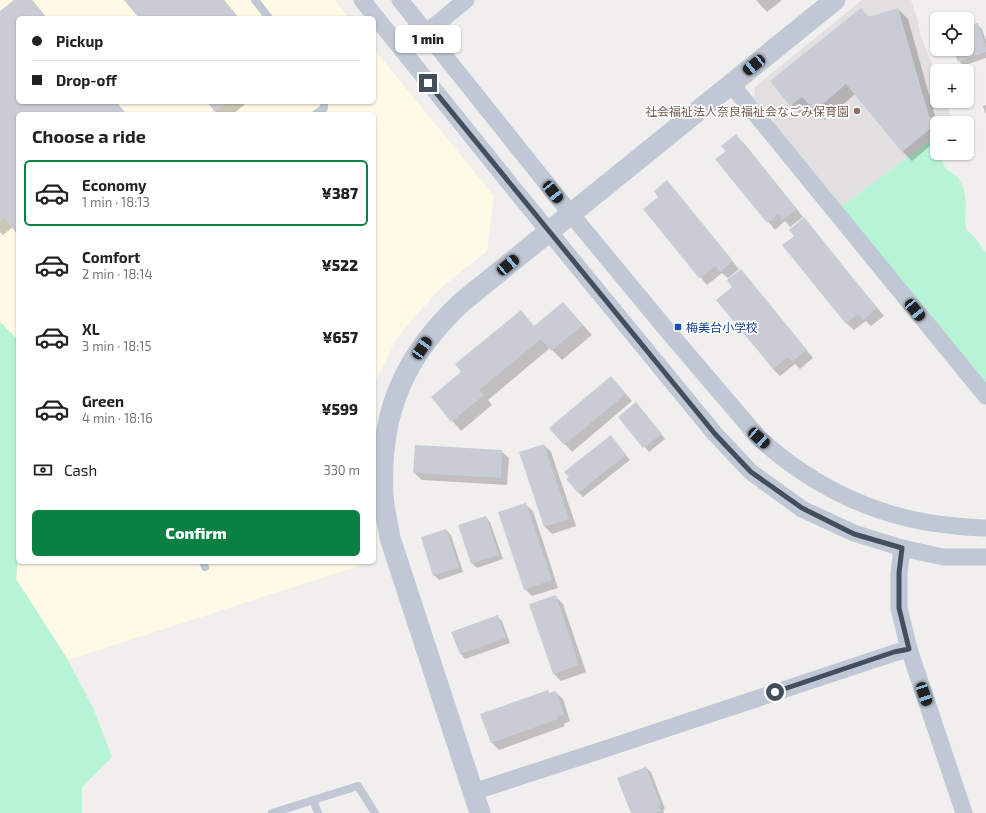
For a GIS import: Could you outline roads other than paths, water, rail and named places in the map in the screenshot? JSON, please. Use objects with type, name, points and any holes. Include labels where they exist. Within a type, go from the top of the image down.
[{"type":"street","points":[[362,0],[375,16]]},
{"type":"street","points":[[400,0],[571,214],[759,438],[798,470],[854,501],[901,517],[938,525],[986,528]]},
{"type":"street","points":[[427,32],[466,0]]},
{"type":"street","points":[[480,813],[390,538],[383,497],[383,454],[389,416],[402,380],[429,337],[447,316],[462,302],[835,0]]},
{"type":"street","points":[[376,17],[549,232],[715,434],[751,472],[802,508],[854,534],[902,548],[943,557],[986,557]]},
{"type":"street","points":[[731,84],[986,396]]},
{"type":"street","points":[[902,548],[899,573],[899,608],[909,649],[964,813]]},
{"type":"street","points":[[473,792],[894,652],[909,649]]},
{"type":"lane","points":[[255,0],[267,16]]},
{"type":"lane","points":[[319,112],[324,108],[324,104]]},
{"type":"lane","points":[[272,813],[358,786],[375,813]]},
{"type":"lane","points":[[314,800],[318,813]]},
{"type":"place","name":"社会福祉法人奈良福祉会なごみ保育園","points":[[857,111]]},
{"type":"place","name":"梅美台小学校","points":[[678,327]]}]
